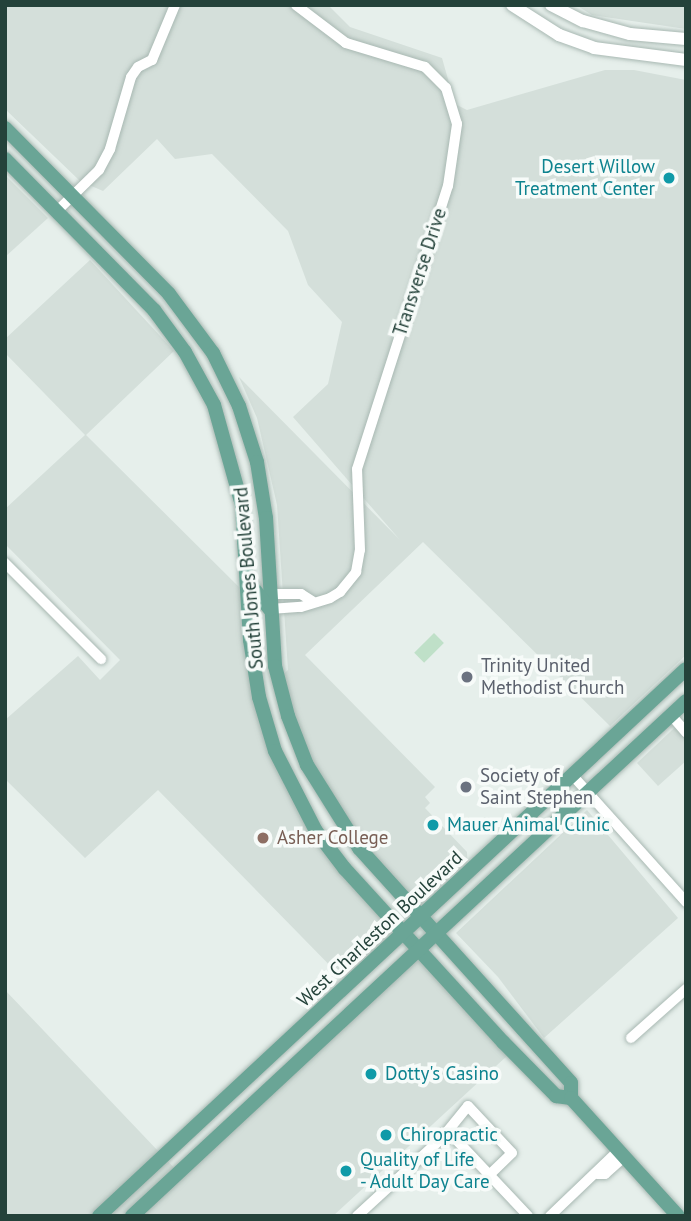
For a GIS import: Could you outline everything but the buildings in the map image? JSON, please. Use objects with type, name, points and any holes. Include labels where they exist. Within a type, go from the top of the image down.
[{"type":"main road","name":"South Jones Boulevard","points":[[5,128],[169,294],[205,340],[232,388],[252,441],[265,508],[271,627],[288,716],[316,784],[359,848],[571,1083],[571,1098]]},
{"type":"main road","name":"South Jones Boulevard","points":[[5,159],[154,310],[185,352],[214,405],[235,466],[255,678],[283,769],[326,846],[403,933],[556,1096],[571,1098],[678,1216]]},
{"type":"main road","points":[[185,352],[205,340]]},
{"type":"main road","points":[[247,580],[270,601]]},
{"type":"main road","points":[[248,603],[271,627]]},
{"type":"main road","name":"West Charleston Boulevard","points":[[99,1216],[574,777],[686,669]]},
{"type":"main road","points":[[646,738],[668,704],[670,684]]},
{"type":"main road","points":[[132,1216],[439,934],[686,701]]},
{"type":"main road","points":[[153,1167],[168,1184]]},
{"type":"street","points":[[57,211],[99,170],[131,77],[138,67],[152,60],[175,5]]},
{"type":"street","name":"Transverse Drive","points":[[270,601],[301,607],[340,592],[356,572],[359,550],[357,469],[448,186],[457,124],[446,88],[425,66],[346,43],[296,5]]},
{"type":"street","points":[[512,5],[559,35],[594,48],[686,60]]},
{"type":"street","points":[[551,5],[570,16],[630,34],[686,39]]},
{"type":"street","points":[[559,35],[570,16]]},
{"type":"street","points":[[5,563],[101,659]]},
{"type":"street","points":[[270,601],[301,594],[312,601]]},
{"type":"street","points":[[671,715],[686,732]]},
{"type":"street","points":[[574,777],[686,902]]},
{"type":"street","points":[[631,1038],[686,989]]},
{"type":"street","points":[[357,1216],[448,1131],[468,1106],[512,1153],[490,1174]]},
{"type":"street","points":[[448,1131],[528,1216]]},
{"type":"street","points":[[550,1216],[597,1174],[605,1174],[622,1153]]},
{"type":"shaded area","points":[[5,5],[328,5],[350,27],[442,58],[455,104],[467,110],[605,70],[634,70],[686,80],[686,655],[610,726],[423,542],[305,655],[435,787],[425,797],[430,803],[425,808],[467,852],[468,872],[422,915],[316,784],[278,679],[288,670],[277,505],[257,418],[239,377],[400,540],[293,417],[328,384],[342,322],[308,285],[288,231],[212,154],[175,159],[157,139],[103,191],[80,181],[5,109]]},
{"type":"shaded area","points":[[576,5],[686,5],[686,29],[592,15]]},
{"type":"shaded area","points":[[5,175],[48,218],[5,257]]},
{"type":"shaded area","points":[[90,260],[174,351],[86,435],[248,596],[259,697],[316,831],[403,933],[348,984],[158,790],[85,858],[5,779],[5,720],[78,656],[100,680],[120,660],[5,544],[5,509],[85,435],[5,353],[5,339]]},
{"type":"shaded area","points":[[686,717],[686,761],[658,786],[637,763]]},
{"type":"shaded area","points":[[587,810],[678,918],[544,1038],[498,977],[456,933]]},
{"type":"shaded area","points":[[420,952],[508,1055],[333,1216],[5,1216],[5,990],[179,1173]]},
{"type":"green space","points":[[434,633],[444,643],[424,663],[414,653]]},
{"type":"place","name":"Desert Willow Treatment Center","points":[[669,178]]},
{"type":"place","name":"Trinity United Methodist Church","points":[[467,677]]},
{"type":"place","name":"Society of Saint Stephen","points":[[466,787]]},
{"type":"place","name":"Mauer Animal Clinic","points":[[433,825]]},
{"type":"place","name":"Asher College","points":[[263,838]]},
{"type":"place","name":"Dotty's Casino","points":[[371,1074]]},
{"type":"place","name":"Chiropractic","points":[[386,1135]]},
{"type":"place","name":"Quality of Life - Adult Day Care","points":[[346,1171]]}]
